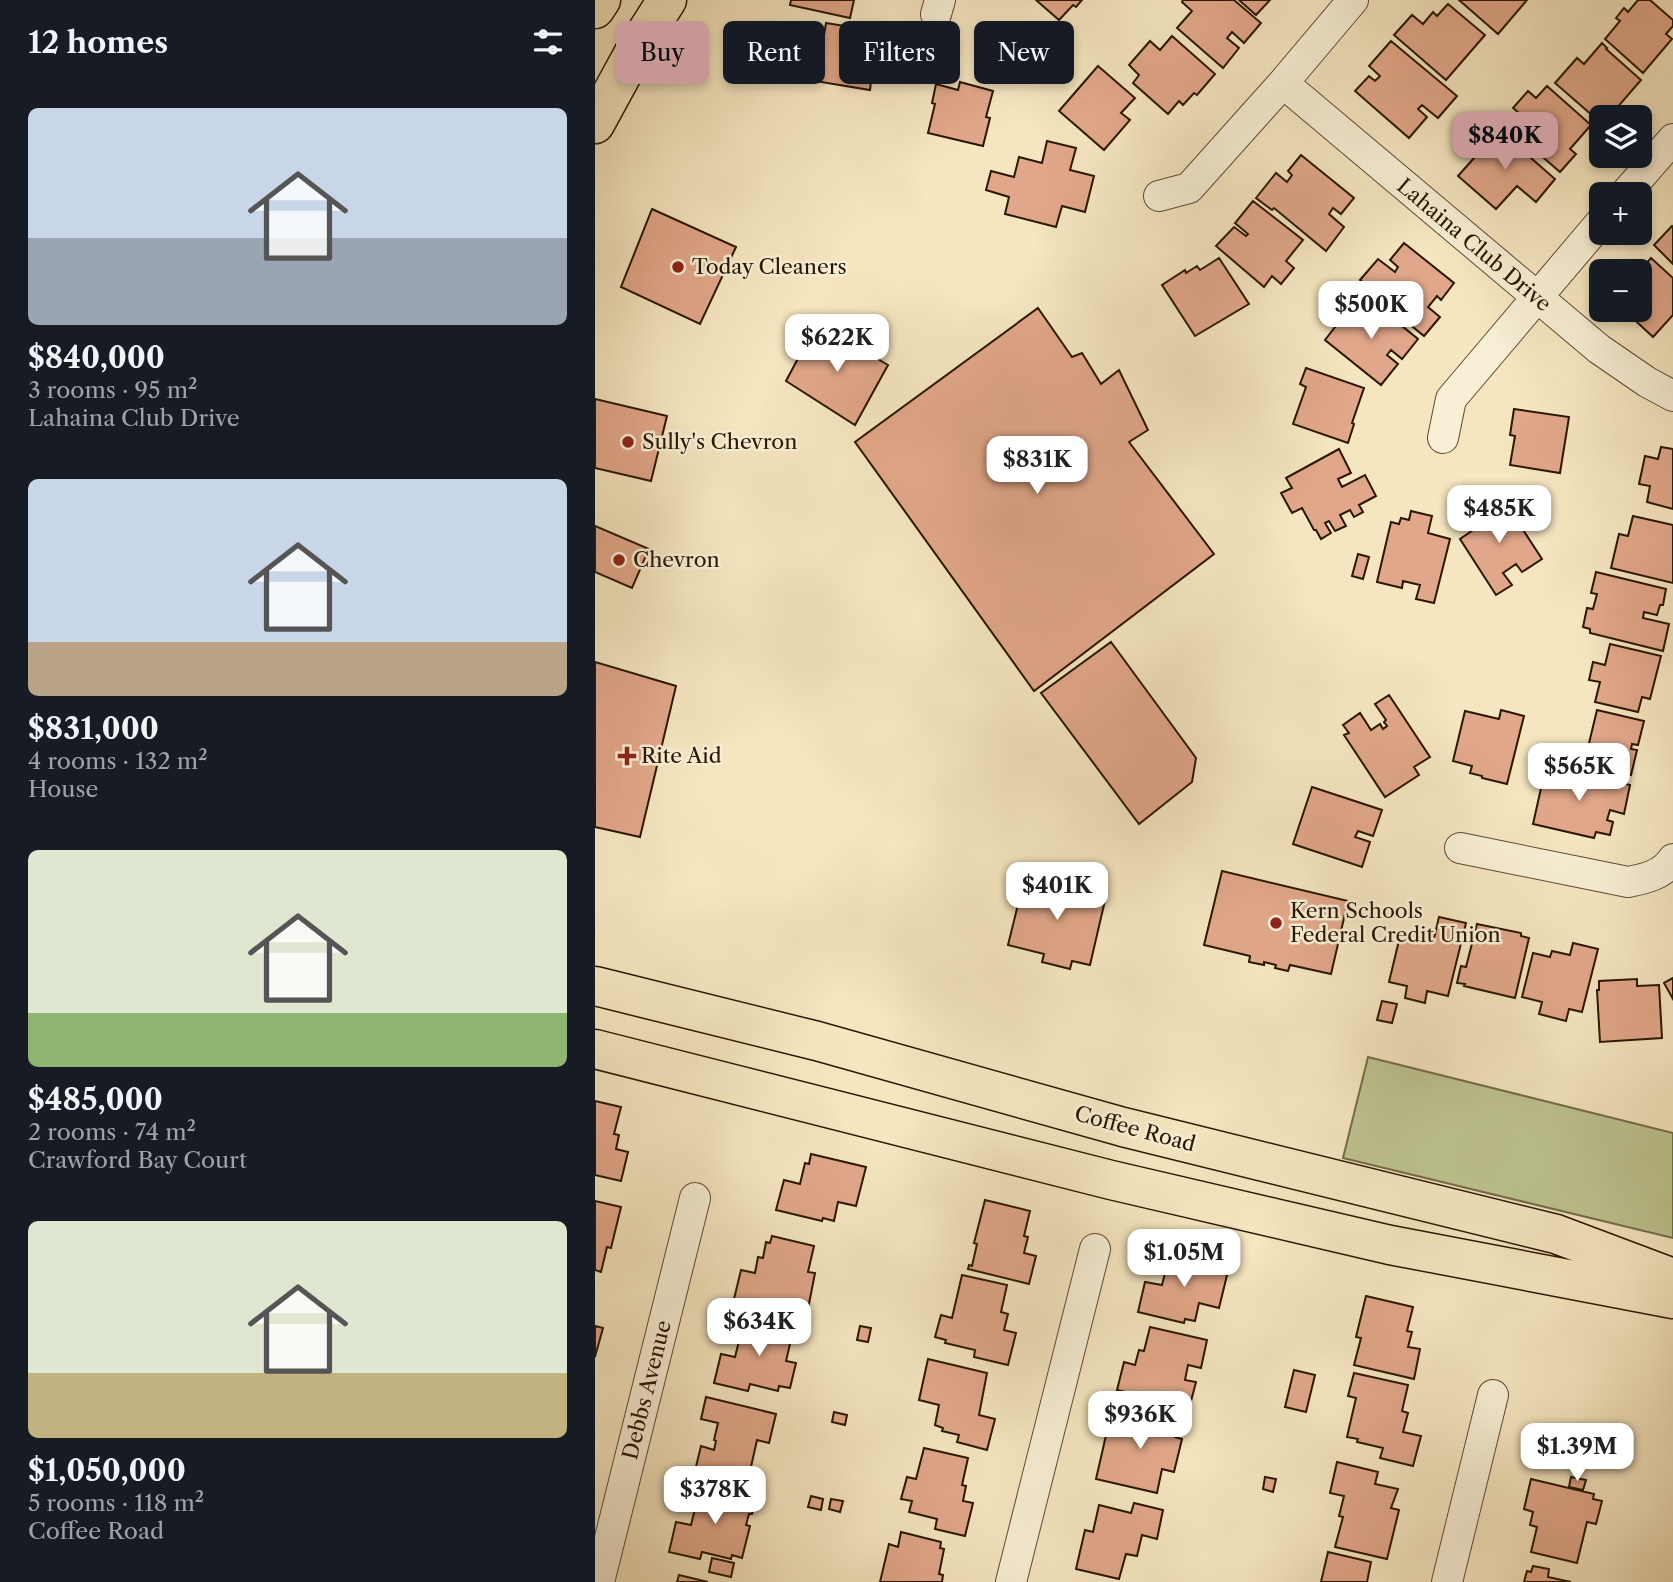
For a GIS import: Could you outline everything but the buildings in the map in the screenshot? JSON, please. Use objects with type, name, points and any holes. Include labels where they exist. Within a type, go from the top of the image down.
[{"type":"main road","points":[[595,9],[601,0]]},
{"type":"main road","points":[[595,124],[637,47],[667,0]]},
{"type":"main road","name":"Coffee Road","points":[[595,986],[817,1041],[1123,1127],[1556,1234],[1673,1278]]},
{"type":"main road","points":[[595,1049],[1111,1180],[1378,1242],[1673,1299]]},
{"type":"street","points":[[1159,196],[1189,188],[1353,0]]},
{"type":"street","name":"Lahaina Club Drive","points":[[1283,83],[1599,349],[1647,382],[1673,396]]},
{"type":"street","points":[[1635,182],[1673,139]]},
{"type":"street","points":[[1443,438],[1451,398],[1589,236]]},
{"type":"street","points":[[1460,848],[1628,882],[1651,877],[1671,864],[1673,859]]},
{"type":"street","name":"Debbs Avenue","points":[[599,1582],[695,1198]]},
{"type":"street","points":[[1011,1582],[1095,1249]]},
{"type":"street","points":[[1447,1582],[1493,1395]]},
{"type":"green space","points":[[1368,1057],[1673,1133],[1673,1238],[1343,1158]]},
{"type":"place","name":"Today Cleaners","points":[[678,267]]},
{"type":"place","name":"Sully's Chevron","points":[[628,442]]},
{"type":"place","name":"Chevron","points":[[619,560]]},
{"type":"place","name":"Rite Aid","points":[[627,756]]},
{"type":"place","name":"Kern Schools Federal Credit Union","points":[[1276,923]]}]
